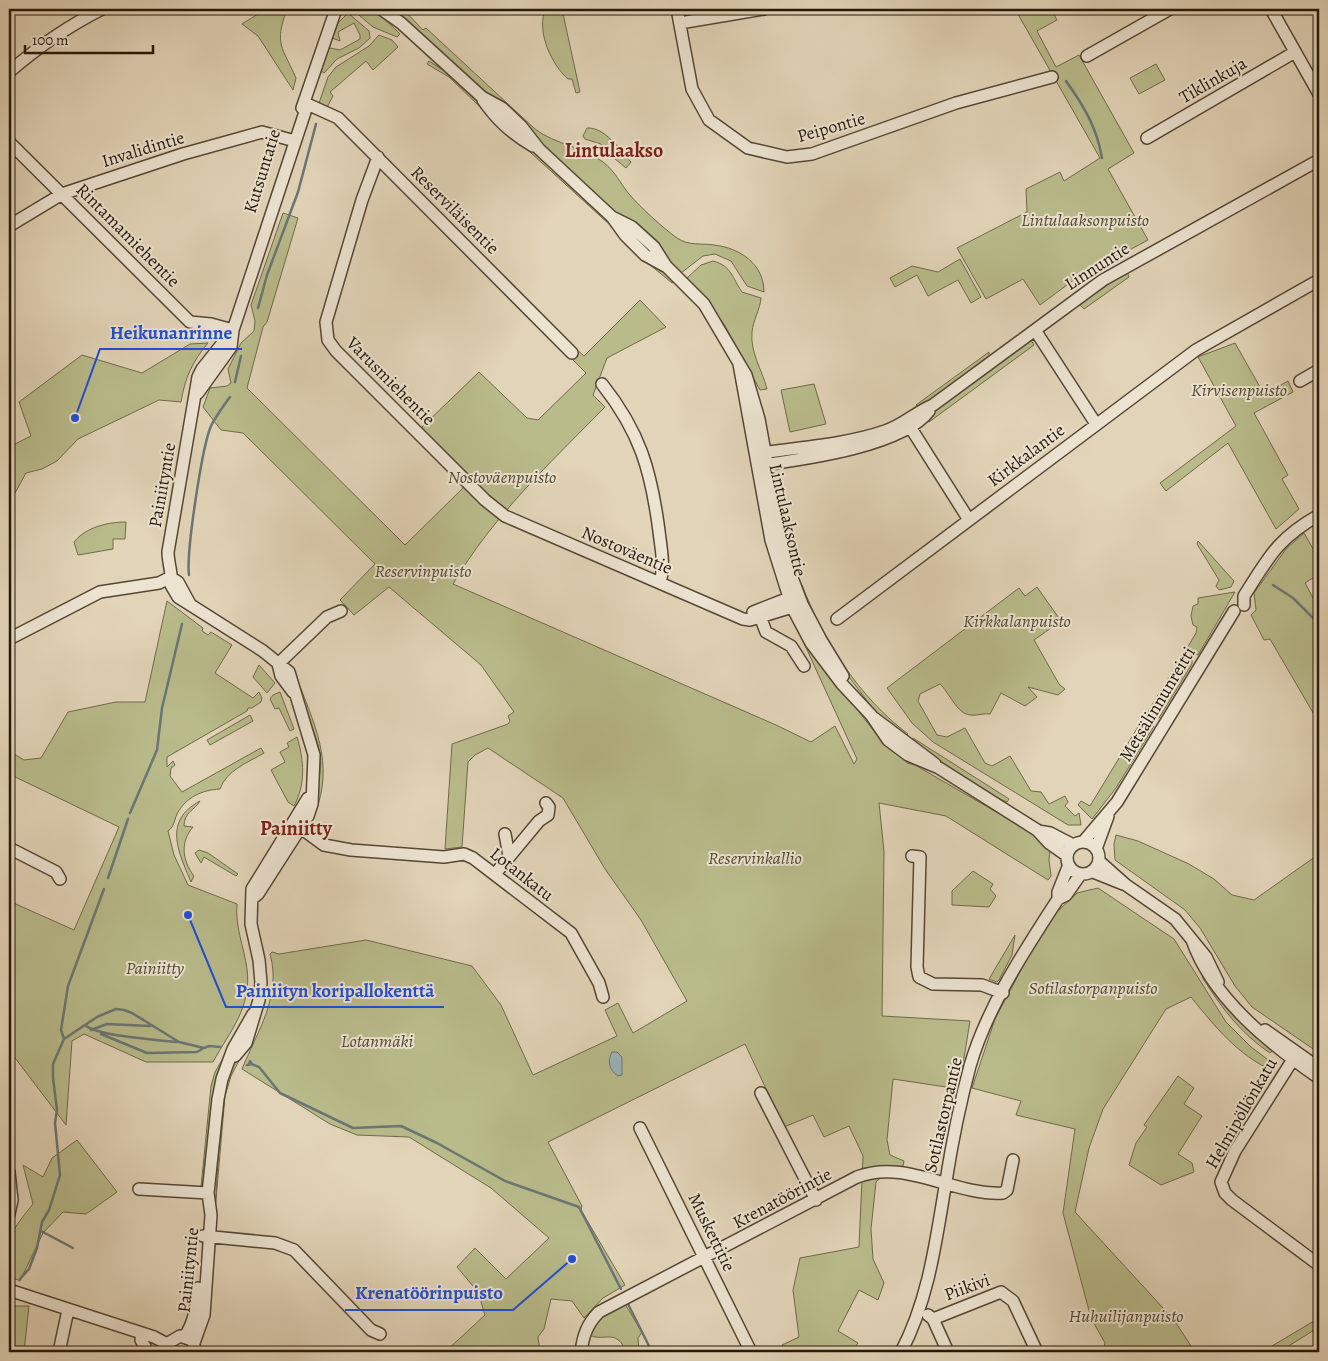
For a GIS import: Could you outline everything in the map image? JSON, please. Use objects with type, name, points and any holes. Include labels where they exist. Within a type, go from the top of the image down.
[{"type":"street","points":[[9,72],[36,49],[70,25],[102,9]]},
{"type":"street","name":"Kutsuntatie","points":[[233,330],[276,204],[292,140],[305,112],[305,104],[336,9]]},
{"type":"street","name":"Kutsuntatie","points":[[331,24],[347,9]]},
{"type":"street","name":"Lintulaaksontie","points":[[381,9],[401,23],[482,97],[502,108],[521,126],[538,149],[612,217],[639,234],[654,247],[666,266],[704,304],[746,375],[755,402],[762,459],[795,601],[821,659],[871,715],[926,755],[939,768],[1037,830],[1050,833],[1073,852]]},
{"type":"street","name":"Lintulaaksontie","points":[[391,9],[401,23]]},
{"type":"street","name":"Peipontie","points":[[677,9],[692,89],[709,120],[748,148],[787,156],[812,154],[956,103],[1052,77]]},
{"type":"street","points":[[680,23],[764,9]]},
{"type":"street","points":[[1087,56],[1170,9]]},
{"type":"street","points":[[1271,9],[1318,90]]},
{"type":"street","name":"Tiklinkuja","points":[[1147,138],[1295,52]]},
{"type":"street","name":"Reserviläisentie","points":[[305,104],[338,118],[572,353]]},
{"type":"street","name":"Invalidintie","points":[[9,226],[62,194],[123,172],[259,132],[292,140]]},
{"type":"street","name":"Rintamamiehentie","points":[[9,142],[190,322],[233,330]]},
{"type":"street","name":"Varusmiehentie","points":[[378,157],[362,200],[326,322],[328,340],[354,370],[485,500],[504,516]]},
{"type":"street","name":"Linnuntie","points":[[762,459],[874,434],[908,424],[921,410],[933,405],[1035,330],[1127,266],[1319,160]]},
{"type":"street","name":"Kirkkalantie","points":[[837,619],[1196,350],[1319,280]]},
{"type":"street","name":"Painiityntie","points":[[194,1347],[204,1315],[205,1236],[211,1209],[208,1197],[218,1099],[222,1079],[238,1038],[253,1014],[259,1000],[261,982],[259,960],[251,924],[253,885],[298,826],[313,790],[314,755],[293,692],[289,672],[257,647],[190,604],[175,593],[171,586],[172,578],[168,552],[195,396],[230,347],[233,330]]},
{"type":"street","points":[[1035,330],[1096,424]]},
{"type":"street","points":[[1300,381],[1319,370]]},
{"type":"street","points":[[602,384],[633,429],[644,455],[656,508],[664,566],[660,583]]},
{"type":"street","points":[[908,424],[969,520]]},
{"type":"street","name":"Nostoväentie","points":[[504,516],[735,616],[750,620],[760,614],[795,601]]},
{"type":"street","name":"Metsälinnunreitti","points":[[1073,852],[1109,814],[1274,550],[1298,528],[1319,516]]},
{"type":"street","points":[[9,639],[100,592],[172,578]]},
{"type":"street","points":[[278,664],[327,618],[341,611]]},
{"type":"street","points":[[760,614],[766,632],[791,646],[804,666]]},
{"type":"street","points":[[494,874],[539,821],[548,815],[550,807],[546,803]]},
{"type":"street","name":"Metsälinnunreitti","points":[[1092,872],[1109,814]]},
{"type":"street","name":"Lotankatu","points":[[298,826],[324,845],[351,850],[444,857],[464,854],[473,858],[571,933],[601,986],[604,997]]},
{"type":"street","points":[[505,834],[509,856]]},
{"type":"street","points":[[9,848],[56,872],[60,879]]},
{"type":"street","points":[[1126,885],[1098,855],[1073,852],[1080,875],[1092,872],[1126,885],[1160,907],[1175,920],[1210,962],[1222,992],[1238,1011],[1274,1046],[1319,1068]]},
{"type":"street","name":"Sotilastorpantie","points":[[1058,899],[1058,892],[1073,852]]},
{"type":"street","points":[[912,856],[920,857],[917,967],[919,977],[933,984],[982,985],[1003,993]]},
{"type":"street","name":"Sotilastorpantie","points":[[900,1352],[920,1310],[939,1228],[946,1182],[971,1065],[986,1024],[1024,951],[1058,899],[1066,894],[1080,875]]},
{"type":"street","points":[[1295,1056],[1319,1078]]},
{"type":"street","name":"Helmipöllönkatu","points":[[1295,1056],[1235,1151],[1221,1182],[1225,1193],[1232,1200],[1319,1265]]},
{"type":"street","points":[[761,1093],[816,1200]]},
{"type":"street","name":"Muskettitie","points":[[640,1128],[751,1352]]},
{"type":"street","name":"Krenatöörintie","points":[[581,1352],[583,1337],[587,1327],[599,1312],[872,1172],[906,1173],[965,1188],[1003,1193],[1007,1190],[1013,1160]]},
{"type":"street","points":[[9,1172],[12,1200],[9,1214]]},
{"type":"street","points":[[139,1189],[208,1197]]},
{"type":"street","points":[[205,1236],[275,1243],[294,1250],[370,1330],[380,1334]]},
{"type":"street","points":[[9,1290],[154,1337],[168,1349],[176,1337],[194,1347]]},
{"type":"street","name":"Piikivi","points":[[933,1319],[1001,1292],[1013,1301],[1037,1352]]},
{"type":"street","points":[[58,1352],[68,1310]]},
{"type":"street","points":[[920,1310],[933,1319],[948,1352]]},
{"type":"street","points":[[142,1334],[141,1340],[148,1352]]},
{"type":"green space","points":[[266,9],[287,9],[280,38],[281,45],[296,78],[293,90],[258,36],[242,24]]},
{"type":"green space","points":[[395,9],[403,9],[423,30],[426,28],[535,129],[552,139],[586,152],[603,162],[611,169],[639,205],[681,241],[724,247],[749,259],[760,273],[764,292],[747,286],[731,261],[715,254],[703,256],[681,273]]},
{"type":"green space","points":[[553,9],[562,9],[580,92],[576,93],[572,79],[568,79],[557,66],[545,40],[543,31],[544,13]]},
{"type":"green space","name":"Lintulaaksonpuisto","points":[[1015,9],[1051,9],[1057,20],[1037,31],[1056,67],[1079,55],[1134,153],[1108,169],[1148,240],[1075,279],[1040,305],[1023,279],[986,299],[957,248],[1027,212],[1026,189],[1060,172],[1064,181],[1100,158]]},
{"type":"green space","points":[[353,10],[375,10],[400,34],[397,37],[373,27]]},
{"type":"green space","points":[[348,13],[369,31],[370,38],[359,48],[337,59],[324,73],[321,71],[326,52],[330,48],[340,50],[360,39],[354,23],[338,32],[340,41],[332,38],[338,23]]},
{"type":"green space","points":[[379,35],[392,40],[398,47],[373,70],[366,61],[330,92],[333,96],[326,109],[318,106],[328,77],[336,67],[369,46]]},
{"type":"green space","points":[[429,61],[446,72],[675,281],[672,283],[626,245],[610,225],[530,152],[505,134],[449,77],[427,64]]},
{"type":"green space","points":[[1156,64],[1165,80],[1139,94],[1130,78]]},
{"type":"green space","points":[[587,128],[600,131],[612,140],[631,162],[626,168],[603,149],[601,144],[585,139],[583,136]]},
{"type":"green space","points":[[283,213],[298,218],[267,322],[263,327],[247,388],[405,545],[463,488],[465,476],[420,429],[479,372],[527,418],[538,420],[586,373],[568,355],[575,348],[584,356],[640,300],[666,327],[607,358],[593,395],[605,407],[504,513],[469,559],[453,584],[811,742],[835,726],[854,764],[857,759],[797,628],[799,627],[882,741],[907,763],[915,765],[1005,817],[1031,833],[1050,850],[1051,876],[1048,880],[946,816],[879,803],[884,851],[882,1016],[970,1021],[959,1089],[893,1079],[887,1140],[890,1155],[904,1161],[903,1166],[889,1170],[876,1182],[871,1229],[873,1259],[884,1283],[878,1300],[859,1290],[838,1331],[858,1343],[854,1349],[829,1352],[786,1352],[782,1345],[799,1337],[793,1290],[800,1258],[859,1247],[863,1156],[849,1126],[824,1137],[813,1115],[784,1127],[745,1044],[548,1142],[582,1206],[581,1210],[625,1285],[603,1298],[584,1318],[572,1301],[551,1299],[544,1329],[538,1337],[540,1352],[445,1352],[485,1315],[481,1302],[483,1298],[457,1267],[475,1248],[506,1279],[549,1238],[491,1188],[409,1137],[357,1135],[330,1124],[242,1069],[261,1027],[270,999],[273,984],[270,954],[272,952],[279,954],[366,940],[472,966],[501,1005],[533,1075],[617,1036],[605,1010],[618,1003],[633,1033],[687,1001],[641,920],[605,869],[563,798],[488,748],[475,755],[468,762],[462,847],[445,849],[452,744],[508,724],[510,721],[508,716],[514,712],[481,665],[389,587],[354,615],[340,600],[375,564],[243,433],[221,430],[203,407],[210,388],[227,386],[231,383],[228,369],[241,343],[254,331],[255,321],[251,305]]},
{"type":"green space","points":[[960,259],[981,297],[971,303],[958,280],[928,296],[917,275],[895,287],[890,278],[912,266],[938,272]]},
{"type":"green space","points":[[713,261],[728,269],[742,292],[761,298],[753,328],[752,340],[767,389],[760,390],[724,324],[687,278],[701,265]]},
{"type":"green space","points":[[1127,272],[1129,277],[1084,309],[1079,304]]},
{"type":"green space","points":[[1031,340],[1034,345],[929,422],[927,419],[941,405]]},
{"type":"green space","points":[[208,343],[190,371],[181,402],[159,400],[78,439],[57,461],[42,469],[26,473],[9,504],[9,447],[31,436],[19,402],[82,355],[142,373],[190,344]]},
{"type":"green space","name":"Kirvisenpuisto","points":[[1235,343],[1264,394],[1288,381],[1293,392],[1254,413],[1288,475],[1282,479],[1299,509],[1276,529],[1228,443],[1166,491],[1160,483],[1236,426],[1198,357]]},
{"type":"green space","points":[[989,352],[989,358],[918,408],[916,405]]},
{"type":"green space","points":[[814,384],[826,424],[790,432],[781,390]]},
{"type":"green space","points":[[126,522],[125,539],[113,539],[113,549],[78,555],[74,542],[79,537],[98,526]]},
{"type":"green space","points":[[1304,533],[1319,559],[1319,574],[1305,583],[1319,609],[1319,723],[1270,639],[1264,640],[1251,615],[1256,610],[1254,593],[1286,549]]},
{"type":"green space","points":[[1198,541],[1234,581],[1231,587],[1219,590],[1216,586],[1219,580],[1197,544]]},
{"type":"green space","points":[[802,585],[821,627],[845,667],[874,703],[908,734],[906,737],[878,715],[842,668],[798,587]]},
{"type":"green space","name":"Kirkkalanpuisto","points":[[1037,587],[1061,621],[1034,640],[1059,684],[1065,689],[1058,695],[1028,687],[1037,697],[1025,706],[1001,693],[990,714],[965,714],[957,707],[940,684],[920,694],[918,701],[937,735],[947,737],[965,728],[985,763],[992,766],[1010,756],[1031,791],[1041,792],[1049,804],[1065,796],[1068,802],[1065,806],[1075,816],[1079,813],[1081,825],[1068,825],[933,742],[912,723],[887,688],[1019,588],[1025,596]]},
{"type":"green space","points":[[1235,592],[1198,655],[1186,650],[1196,633],[1197,627],[1193,625],[1191,616],[1193,606],[1198,604],[1198,598]]},
{"type":"green space","name":"Painiitty","points":[[167,601],[203,628],[202,631],[208,635],[211,632],[232,645],[215,673],[253,698],[259,692],[262,698],[261,702],[252,708],[248,708],[247,711],[167,757],[167,767],[173,761],[175,765],[171,768],[170,776],[182,792],[261,748],[264,753],[233,772],[223,782],[220,789],[201,793],[185,803],[177,814],[173,826],[168,831],[174,855],[188,885],[237,904],[238,929],[247,969],[248,983],[246,995],[233,1029],[213,1062],[146,1062],[84,1034],[72,1041],[66,1125],[9,1050],[9,901],[74,930],[119,827],[9,774],[9,751],[24,760],[41,758],[68,712],[116,702],[145,702]]},
{"type":"green space","points":[[1184,653],[1192,659],[1192,664],[1159,718],[1147,713]]},
{"type":"green space","points":[[259,665],[275,683],[267,693],[253,677]]},
{"type":"green space","points":[[296,676],[315,727],[323,760],[321,795],[315,814],[321,761],[315,735],[294,677]]},
{"type":"green space","points":[[280,692],[294,729],[290,731],[279,708],[275,709],[270,699],[273,695]]},
{"type":"green space","points":[[250,715],[253,721],[210,745],[207,740]]},
{"type":"green space","points":[[1144,717],[1154,726],[1116,788],[1092,819],[1078,805],[1081,801],[1090,806]]},
{"type":"green space","points":[[297,737],[303,772],[301,789],[294,806],[288,802],[271,770],[285,762],[280,752],[289,747],[287,743]]},
{"type":"green space","points":[[913,738],[1009,799],[1007,802],[969,783],[911,741]]},
{"type":"green space","points":[[200,801],[184,821],[184,826],[193,827],[184,845],[187,864],[194,876],[191,882],[178,848],[177,827],[188,809]]},
{"type":"green space","points":[[1116,835],[1138,841],[1189,864],[1214,879],[1232,895],[1254,900],[1319,854],[1319,1053],[1252,1007],[1235,986],[1200,928],[1185,910],[1115,860],[1114,844]]},
{"type":"green space","points":[[199,850],[208,853],[238,874],[236,876],[204,857],[201,863],[195,853]]},
{"type":"green space","points":[[973,871],[993,884],[990,889],[996,896],[989,907],[952,905],[952,891]]},
{"type":"green space","name":"Sotilastorpanpuisto","points":[[1098,888],[1174,939],[1226,1022],[1251,1047],[1275,1065],[1273,1071],[1249,1057],[1218,1029],[1191,997],[1166,1009],[1103,1109],[1089,1148],[1075,1212],[1174,1320],[1195,1352],[1103,1352],[1105,1343],[1091,1318],[1063,1213],[1075,1129],[1016,1115],[1021,1101],[972,1088],[995,1019],[1031,951],[1057,912],[1077,893]]},
{"type":"green space","points":[[1015,935],[1012,955],[999,980],[997,982],[989,979]]},
{"type":"green space","points":[[1204,976],[1231,1011],[1273,1050],[1270,1053],[1249,1037],[1232,1019],[1209,988],[1202,977]]},
{"type":"green space","points":[[233,1041],[216,1080],[207,1180],[201,1187],[211,1086],[215,1072]]},
{"type":"green space","points":[[245,1049],[231,1076],[225,1096],[215,1211],[222,1095],[231,1068]]},
{"type":"green space","points":[[1178,1076],[1194,1088],[1184,1104],[1202,1116],[1178,1154],[1192,1163],[1194,1172],[1161,1185],[1129,1165],[1136,1143],[1147,1127],[1144,1125]]},
{"type":"green space","points":[[77,1140],[117,1192],[86,1214],[63,1212],[43,1233],[20,1281],[9,1276],[9,1252],[14,1230],[33,1204],[23,1165],[43,1177],[52,1158]]},
{"type":"green space","points":[[625,1304],[642,1332],[638,1338],[639,1352],[626,1352],[622,1344],[614,1338],[594,1337],[588,1334],[599,1317]]},
{"type":"green space","points":[[9,1306],[29,1306],[24,1352],[9,1352]]},
{"type":"green space","points":[[1319,1318],[1319,1327],[1279,1352],[1262,1352]]},
{"type":"water","points":[[612,1052],[617,1052],[622,1057],[622,1075],[618,1076],[611,1068],[610,1059]]},
{"type":"waterway","points":[[1066,81],[1079,99],[1089,118],[1097,137],[1102,158]]},
{"type":"waterway","points":[[258,308],[267,275],[298,192],[316,124]]},
{"type":"waterway","points":[[235,382],[241,356]]},
{"type":"waterway","points":[[189,575],[192,524],[203,455],[212,424],[230,397]]},
{"type":"waterway","points":[[1273,585],[1293,598],[1318,623]]},
{"type":"waterway","points":[[130,813],[157,750],[162,708],[182,624]]},
{"type":"waterway","points":[[108,878],[128,819]]},
{"type":"waterway","points":[[64,1039],[61,1030],[68,986],[104,889]]},
{"type":"waterway","points":[[20,1279],[29,1269],[37,1248],[42,1222],[49,1210],[60,1175],[55,1123],[57,1110],[53,1064],[64,1039],[97,1017],[116,1009],[132,1013],[179,1042],[204,1048],[209,1046],[221,1047]]},
{"type":"waterway","points":[[91,1030],[107,1024],[150,1026]]},
{"type":"waterway","points":[[85,1025],[114,1035],[177,1042]]},
{"type":"waterway","points":[[101,1034],[147,1053],[197,1052],[202,1049]]},
{"type":"waterway","points":[[247,1065],[252,1064],[250,1061]]},
{"type":"waterway","points":[[249,1063],[259,1067],[280,1093],[353,1128],[401,1126],[437,1143],[505,1181],[579,1207],[621,1289]]},
{"type":"waterway","points":[[41,1231],[73,1248]]},
{"type":"waterway","points":[[627,1302],[652,1352]]},
{"type":"place","name":"Heikunanrinne","points":[[75,418]]},
{"type":"place","name":"Painiityn koripallokenttä","points":[[188,915]]},
{"type":"place","name":"Krenatöörinpuisto","points":[[572,1259]]},
{"type":"district","name":"Lintulaakso","points":[[614,150]]},
{"type":"district","name":"Painiitty","points":[[296,828]]},
{"type":"park label","name":"Nostoväenpuisto","points":[[502,477]]},
{"type":"park label","name":"Reservinpuisto","points":[[423,571]]},
{"type":"park label","name":"Reservinkallio","points":[[755,858]]},
{"type":"park label","name":"Lotanmäki","points":[[377,1041]]},
{"type":"park label","name":"Huhuilijanpuisto","points":[[1126,1316]]}]
